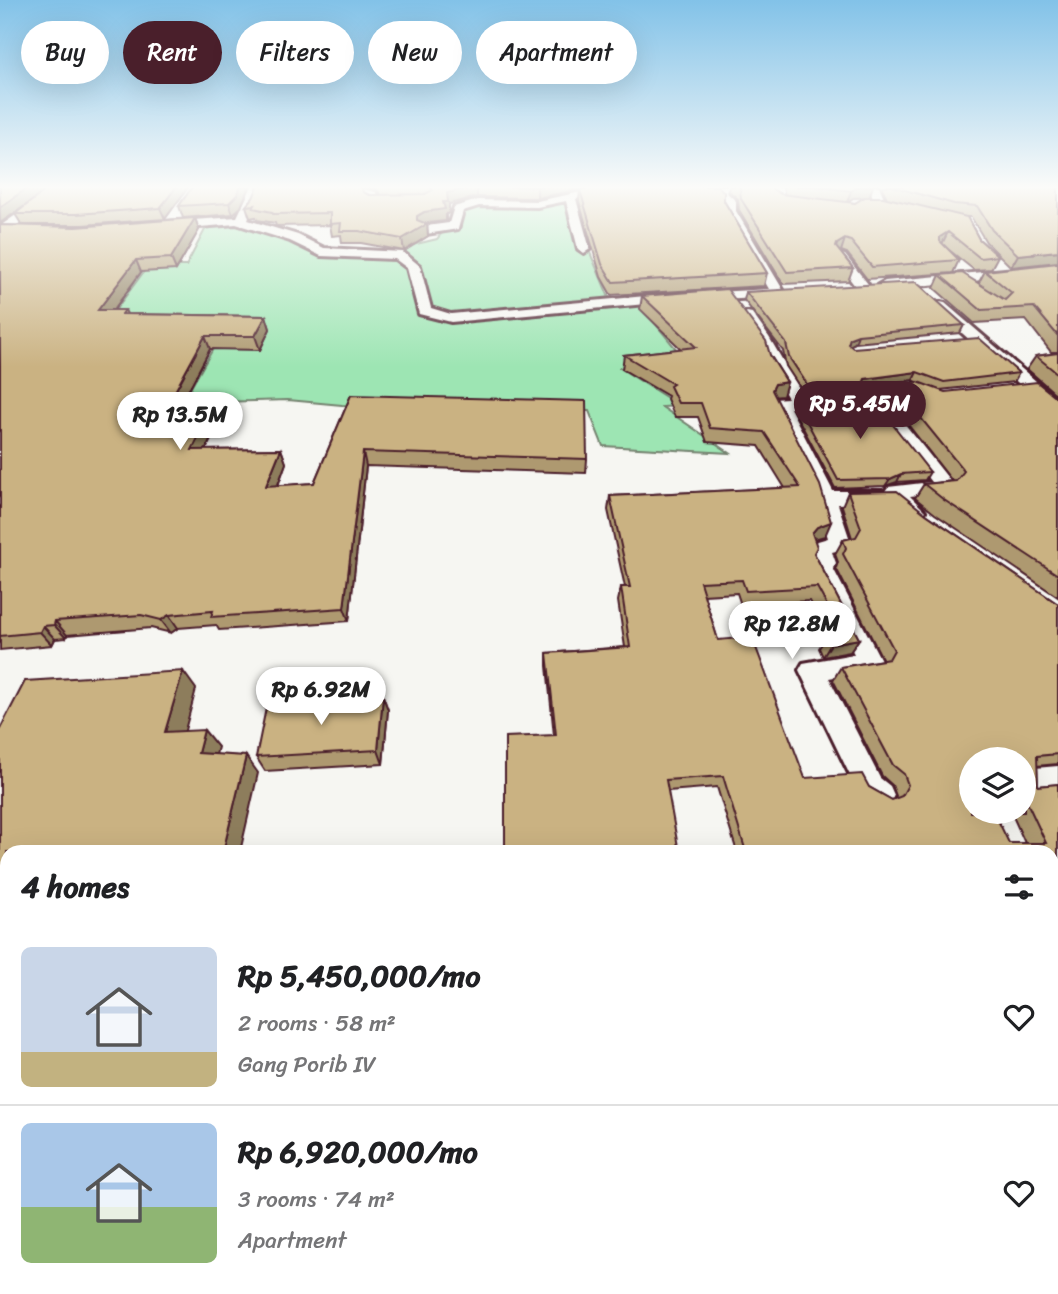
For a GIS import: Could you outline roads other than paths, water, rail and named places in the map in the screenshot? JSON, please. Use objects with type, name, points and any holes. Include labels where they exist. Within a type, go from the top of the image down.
[{"type":"street","points":[[310,246],[321,252],[398,255],[417,246]]},
{"type":"street","points":[[398,255],[412,266],[424,311],[452,318],[646,300],[783,293],[753,246]]},
{"type":"street","points":[[840,258],[863,287]]},
{"type":"street","points":[[996,262],[1007,274]]},
{"type":"street","points":[[840,289],[916,283],[962,275],[1058,269]]},
{"type":"street","points":[[962,275],[978,293]]},
{"type":"street","points":[[916,283],[1058,409]]},
{"type":"street","points":[[731,297],[773,353],[776,367],[798,401]]},
{"type":"street","points":[[951,342],[976,339]]},
{"type":"street","points":[[1005,364],[1032,362]]},
{"type":"street","points":[[1009,390],[1034,387]]},
{"type":"street","points":[[880,794],[870,786],[811,670],[870,662],[821,566],[825,563],[820,546],[839,543],[825,498],[779,403],[880,396],[878,402],[942,485],[940,488],[898,490],[895,495]]},
{"type":"street","points":[[825,498],[895,495],[926,521]]},
{"type":"street","points":[[1036,781],[1058,779]]}]
